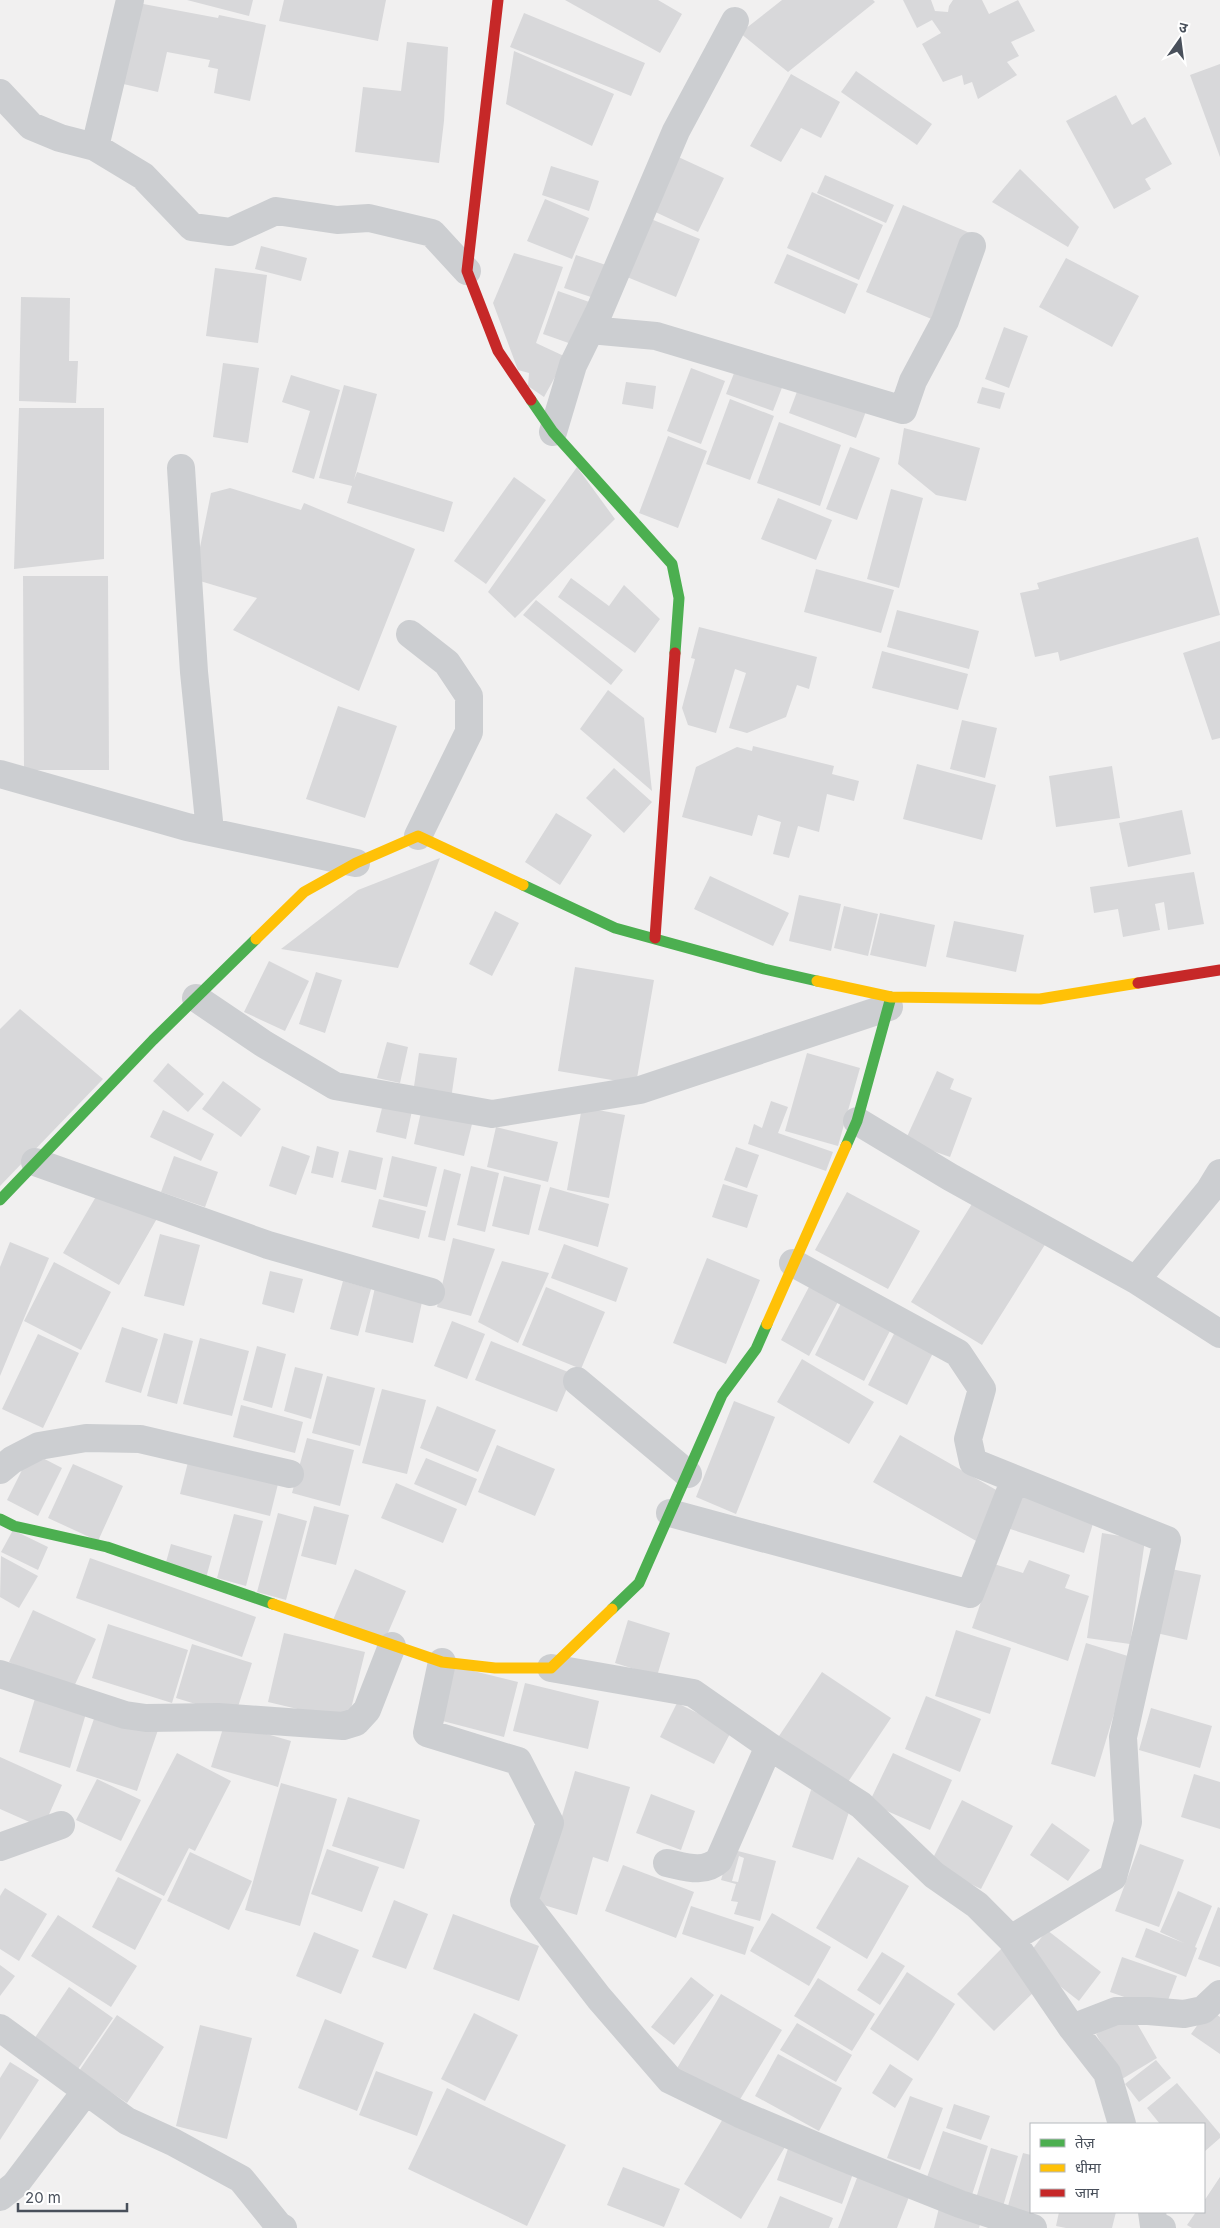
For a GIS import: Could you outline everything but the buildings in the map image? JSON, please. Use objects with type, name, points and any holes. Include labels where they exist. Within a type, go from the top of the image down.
[{"type":"street","points":[[96,146],[130,0]]},
{"type":"street","points":[[467,271],[498,0]]},
{"type":"street","points":[[553,432],[573,365],[676,131],[735,21]]},
{"type":"street","points":[[0,92],[31,126],[60,138],[96,146],[143,176],[192,226],[230,232],[276,211],[338,220],[369,218],[432,233],[467,271],[498,351],[553,432],[672,564],[679,598],[655,938]]},
{"type":"street","points":[[590,330],[656,336],[903,410],[913,381],[945,321],[972,246]]},
{"type":"street","points":[[181,468],[194,672],[210,831]]},
{"type":"street","points":[[0,1200],[196,998],[304,892],[356,863],[418,836],[470,732],[469,696],[446,663],[410,634]]},
{"type":"street","points":[[0,774],[187,827],[356,863]]},
{"type":"street","points":[[418,836],[615,928],[890,1002],[1040,999],[1220,970]]},
{"type":"street","points":[[196,998],[264,1044],[335,1086],[492,1114],[640,1090],[890,1002]]},
{"type":"street","points":[[551,1668],[639,1583],[722,1395],[756,1349],[857,1121],[890,1002]]},
{"type":"street","points":[[857,1121],[950,1177],[1136,1280],[1220,1334]]},
{"type":"street","points":[[35,1162],[268,1245],[431,1292]]},
{"type":"street","points":[[1136,1280],[1209,1191],[1220,1173]]},
{"type":"street","points":[[794,1263],[958,1353],[982,1389],[968,1439],[973,1462],[1167,1540],[1122,1737],[1128,1822],[1113,1877],[1011,1939]]},
{"type":"street","points":[[576,1381],[688,1474]]},
{"type":"street","points":[[0,1470],[12,1460],[39,1446],[86,1438],[140,1439],[290,1474]]},
{"type":"street","points":[[670,1513],[970,1594],[1016,1479]]},
{"type":"street","points":[[0,1519],[14,1526],[108,1547],[442,1662],[495,1668],[551,1668],[693,1693],[769,1746],[861,1804],[934,1875],[977,1905],[1011,1939],[1072,2028],[1107,2073],[1122,2123]]},
{"type":"street","points":[[0,1674],[125,1715],[146,1718],[218,1717],[343,1726],[356,1722],[367,1710],[392,1646]]},
{"type":"street","points":[[442,1662],[427,1733],[518,1761],[550,1822],[524,1901],[599,1998],[670,2080],[740,2114],[837,2155],[960,2204],[1033,2228]]},
{"type":"street","points":[[668,1863],[700,1869],[712,1866],[719,1860],[769,1746]]},
{"type":"street","points":[[0,1847],[60,1825]]},
{"type":"street","points":[[1072,2028],[1116,2011],[1184,2014],[1203,2010],[1220,1994]]},
{"type":"street","points":[[0,2028],[127,2121],[173,2142],[241,2179],[282,2228]]},
{"type":"street","points":[[0,2197],[15,2185],[86,2091]]},
{"type":"street","points":[[1152,2213],[1154,2226],[1162,2228]]},
{"type":"traffic: fast","points":[[531,400],[553,432],[672,564],[679,598],[675,653]]},
{"type":"traffic: fast","points":[[523,885],[615,928],[764,969],[817,981]]},
{"type":"traffic: fast","points":[[0,1200],[153,1040],[256,939]]},
{"type":"traffic: fast","points":[[846,1146],[857,1121],[891,997]]},
{"type":"traffic: fast","points":[[612,1609],[639,1583],[722,1395],[756,1349],[767,1324]]},
{"type":"traffic: fast","points":[[0,1519],[14,1526],[107,1547],[273,1604]]},
{"type":"traffic: slow","points":[[256,939],[304,892],[356,863],[418,836],[523,885]]},
{"type":"traffic: slow","points":[[817,981],[891,997],[1040,999],[1138,983]]},
{"type":"traffic: slow","points":[[767,1324],[846,1146]]},
{"type":"traffic: slow","points":[[273,1604],[442,1662],[495,1668],[551,1668],[612,1609]]},
{"type":"traffic: jam","points":[[498,0],[467,271],[498,351],[531,400]]},
{"type":"traffic: jam","points":[[655,938],[675,653]]},
{"type":"traffic: jam","points":[[1138,983],[1220,970]]}]
